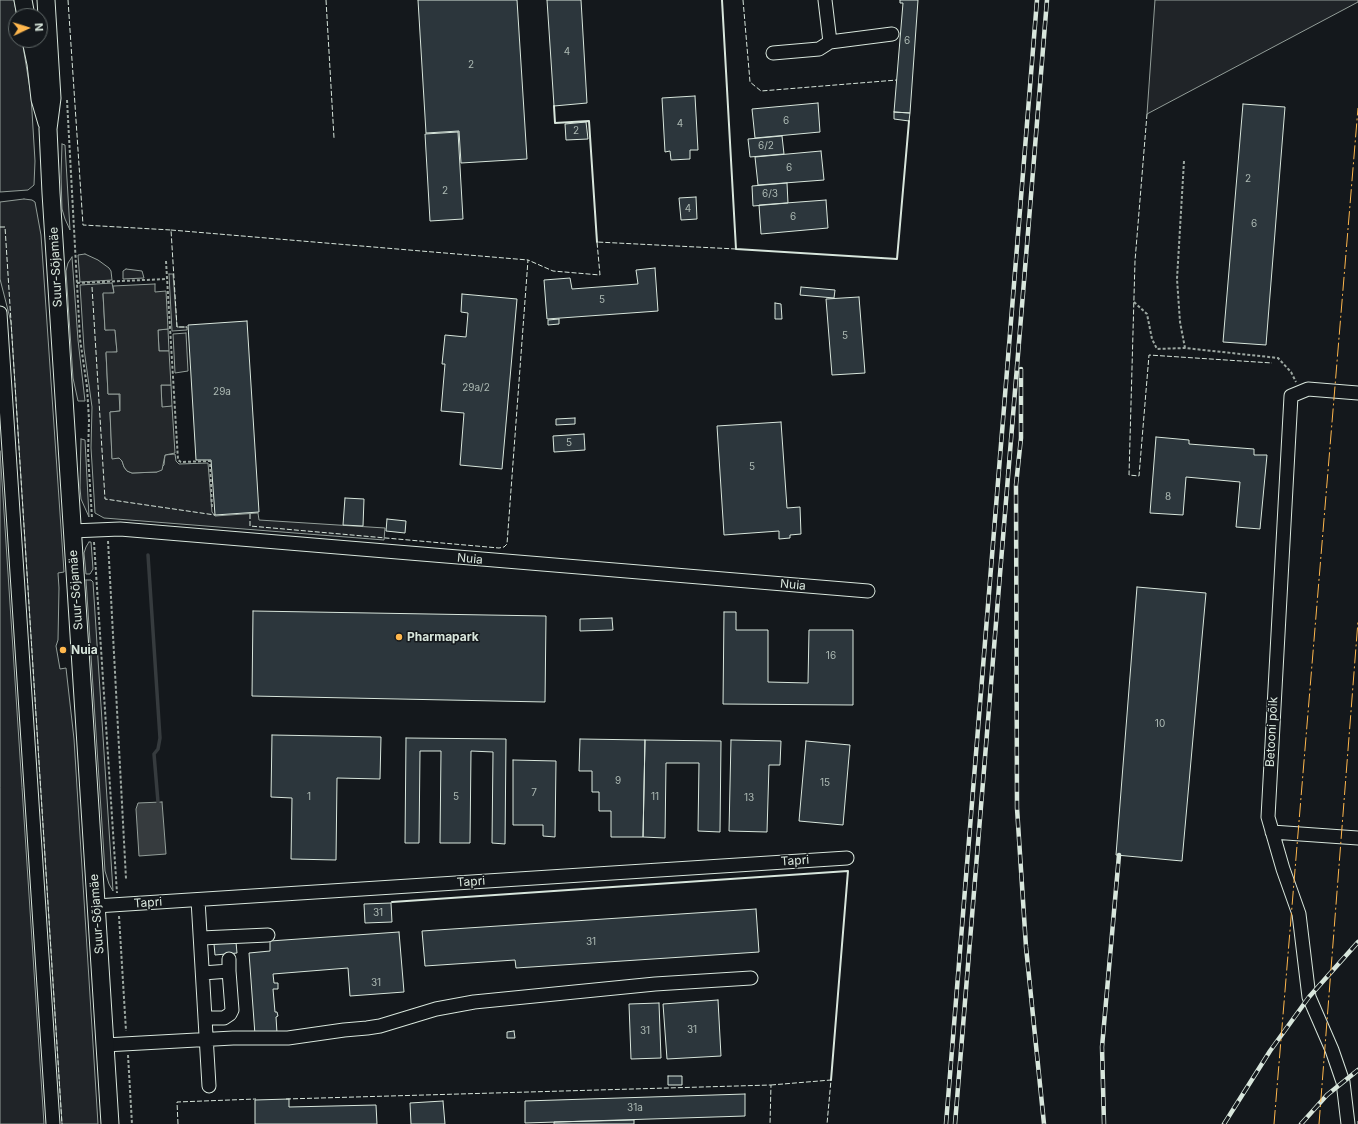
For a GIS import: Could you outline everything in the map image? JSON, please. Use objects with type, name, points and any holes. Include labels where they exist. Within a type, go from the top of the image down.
[{"type":"main road","name":"Suur-Sõjamäe","points":[[46,0],[52,98],[48,129],[110,1124]]},
{"type":"main road","name":"Suur-Sõjamäe","points":[[33,48],[40,100],[48,129]]},
{"type":"street","points":[[825,0],[830,42]]},
{"type":"street","points":[[774,53],[819,49],[830,42],[892,34]]},
{"type":"street","points":[[0,313],[53,1124]]},
{"type":"street","points":[[1301,392],[1308,389],[1358,393]]},
{"type":"street","name":"Betooni põik","points":[[1301,392],[1291,396],[1268,817],[1299,914],[1309,997],[1332,1050],[1343,1082],[1348,1124]]},
{"type":"street","name":"Nuia","points":[[72,531],[120,529],[868,591]]},
{"type":"street","points":[[1272,832],[1358,838]]},
{"type":"street","name":"Tapri","points":[[96,906],[847,858]]},
{"type":"street","points":[[198,900],[209,1086]]},
{"type":"street","points":[[200,938],[268,935]]},
{"type":"street","points":[[203,973],[229,965],[232,1010],[230,1014],[224,1018],[206,1018]]},
{"type":"street","points":[[105,1046],[207,1040],[288,1038],[380,1026],[436,1009],[474,1002],[655,984],[751,978]]},
{"type":"path","points":[[67,98],[80,339],[87,387],[88,454],[132,1124]]},
{"type":"path","points":[[1184,161],[1177,279],[1180,322],[1185,348]]},
{"type":"path","points":[[166,261],[178,460],[181,462],[210,461],[212,508]]},
{"type":"path","points":[[77,283],[167,279]]},
{"type":"path","points":[[1134,302],[1147,314],[1152,339],[1156,349],[1185,348],[1278,358],[1291,372],[1301,392]]},
{"type":"path","points":[[107,530],[126,879]]},
{"type":"shaded area","points":[[0,0],[14,0],[16,8],[8,8],[8,48],[23,48],[31,95],[35,161],[34,185],[28,190],[0,192]]},
{"type":"shaded area","points":[[1155,0],[1358,0],[1358,2],[1147,114]]},
{"type":"shaded area","points":[[62,144],[65,145],[70,230],[62,209]]},
{"type":"shaded area","points":[[24,199],[35,202],[41,235],[64,572],[58,573],[58,640],[56,646],[60,669],[66,668],[74,739],[98,1124],[62,1124],[11,322],[0,279],[0,202]]},
{"type":"shaded area","points":[[85,254],[98,260],[109,268],[111,271],[112,280],[80,282],[78,255]]},
{"type":"shaded area","points":[[72,257],[78,340],[85,401],[78,401],[73,378],[66,271],[68,263]]},
{"type":"shaded area","points":[[126,269],[142,271],[144,278],[123,279],[123,271]]},
{"type":"shaded area","points":[[169,274],[173,274],[177,327],[187,327],[187,330],[172,331]]},
{"type":"shaded area","points":[[112,283],[114,293],[103,294],[105,330],[115,329],[117,352],[106,353],[108,394],[119,394],[120,411],[110,412],[112,458],[119,458],[127,471],[132,473],[157,472],[164,465],[165,455],[175,454],[176,461],[179,464],[208,463],[212,512],[215,516],[258,513],[259,520],[385,528],[384,540],[104,518],[95,513],[91,448],[92,407],[84,349],[80,285]]},
{"type":"shaded area","points":[[155,284],[155,292],[166,291],[168,329],[158,330],[159,351],[169,351],[171,385],[161,385],[162,407],[172,406],[175,453],[165,455],[162,470],[157,472],[132,473],[127,471],[119,458],[112,459],[110,412],[120,411],[120,394],[108,394],[106,352],[117,352],[115,330],[105,330],[103,293],[114,293],[113,286]]},
{"type":"shaded area","points":[[168,329],[169,351],[159,351],[158,330]]},
{"type":"shaded area","points":[[186,333],[188,371],[175,373],[173,334]]},
{"type":"shaded area","points":[[161,385],[171,385],[172,406],[162,408]]},
{"type":"shaded area","points":[[81,439],[85,440],[89,517],[81,499]]},
{"type":"shaded area","points":[[0,451],[44,1124],[0,1124]]},
{"type":"shaded area","points":[[89,542],[91,542],[93,569],[90,574],[86,574],[84,553]]},
{"type":"shaded area","points":[[86,580],[91,580],[93,582],[113,891],[105,871]]},
{"type":"shaded area","points":[[162,802],[166,854],[139,856],[136,809],[138,803]]},
{"type":"building","points":[[418,0],[517,0],[527,159],[461,163],[459,131],[426,133]]},
{"type":"building","points":[[547,0],[581,0],[587,103],[554,106]]},
{"type":"building","points":[[900,0],[918,0],[910,113],[894,112],[903,3],[900,3]]},
{"type":"building","points":[[695,96],[698,150],[690,150],[690,159],[671,160],[670,151],[665,152],[662,98]]},
{"type":"building","points":[[818,103],[820,132],[755,138],[752,109]]},
{"type":"building","points":[[1243,104],[1285,107],[1266,345],[1223,342]]},
{"type":"building","points":[[894,112],[910,113],[909,121],[894,119]]},
{"type":"building","points":[[586,122],[588,139],[566,140],[565,124]]},
{"type":"building","points":[[458,132],[463,219],[430,221],[425,134]]},
{"type":"building","points":[[782,136],[784,154],[750,157],[748,139]]},
{"type":"building","points":[[821,151],[824,180],[758,185],[755,157]]},
{"type":"building","points":[[787,183],[788,203],[753,206],[752,186]]},
{"type":"building","points":[[696,197],[697,219],[681,220],[679,198]]},
{"type":"building","points":[[826,200],[828,228],[761,234],[759,205]]},
{"type":"building","points":[[655,268],[658,311],[547,319],[544,280],[570,278],[572,289],[638,284],[636,270]]},
{"type":"building","points":[[801,287],[835,290],[834,298],[800,295]]},
{"type":"building","points":[[462,294],[517,299],[502,469],[460,465],[464,413],[441,411],[445,364],[442,364],[445,335],[466,337],[468,313],[461,312]]},
{"type":"building","points":[[859,297],[865,373],[832,375],[826,299]]},
{"type":"building","points":[[775,303],[781,304],[782,319],[775,319]]},
{"type":"building","points":[[559,319],[559,324],[548,325],[548,320]]},
{"type":"building","points":[[247,321],[259,512],[215,515],[211,460],[196,460],[188,325]]},
{"type":"building","points":[[575,418],[575,424],[556,425],[556,419]]},
{"type":"building","points":[[781,422],[787,508],[800,507],[801,534],[790,535],[790,538],[779,539],[779,531],[724,535],[717,426]]},
{"type":"building","points":[[584,434],[585,450],[554,452],[553,436]]},
{"type":"building","points":[[1156,437],[1189,440],[1189,444],[1254,449],[1254,455],[1267,455],[1260,529],[1236,527],[1240,482],[1186,477],[1183,515],[1150,513]]},
{"type":"building","points":[[345,498],[364,499],[363,526],[343,525]]},
{"type":"building","points":[[387,519],[406,521],[405,533],[386,531]]},
{"type":"building","points":[[1137,587],[1206,593],[1182,861],[1116,855]]},
{"type":"building","name":"Pharmapark","points":[[253,611],[546,616],[545,702],[252,696]]},
{"type":"building","points":[[724,612],[736,612],[736,630],[768,630],[768,682],[808,683],[809,630],[853,630],[853,705],[723,704]]},
{"type":"building","points":[[612,618],[613,630],[580,631],[580,619]]},
{"type":"building","points":[[272,735],[381,737],[380,779],[337,778],[336,860],[291,859],[292,798],[271,797]]},
{"type":"building","points":[[406,738],[506,739],[505,844],[492,843],[493,752],[471,751],[470,843],[440,843],[441,751],[420,751],[419,843],[405,843]]},
{"type":"building","points":[[580,739],[645,740],[643,837],[611,837],[611,811],[599,811],[599,792],[592,792],[592,771],[579,771]]},
{"type":"building","points":[[645,740],[721,741],[720,832],[698,831],[699,763],[666,763],[665,838],[643,837]]},
{"type":"building","points":[[731,740],[781,741],[780,765],[769,765],[767,832],[729,831]]},
{"type":"building","points":[[806,741],[850,745],[843,825],[799,821]]},
{"type":"building","points":[[513,760],[556,761],[555,837],[543,836],[543,825],[513,825]]},
{"type":"building","points":[[391,903],[392,922],[365,923],[364,904]]},
{"type":"building","points":[[756,909],[759,952],[516,968],[515,960],[425,966],[422,931]]},
{"type":"building","points":[[399,932],[404,992],[350,996],[348,968],[273,974],[274,983],[278,983],[278,989],[273,989],[275,1012],[277,1012],[278,1016],[276,1017],[277,1033],[255,1035],[249,953],[270,951],[270,941]]},
{"type":"building","points":[[236,942],[237,953],[215,955],[214,944]]},
{"type":"building","points":[[718,1000],[721,1056],[667,1059],[663,1004]]},
{"type":"building","points":[[659,1003],[661,1058],[631,1059],[629,1004]]},
{"type":"building","points":[[514,1031],[515,1038],[507,1038],[507,1032]]},
{"type":"building","points":[[668,1076],[682,1076],[682,1085],[668,1085]]},
{"type":"building","points":[[745,1094],[745,1116],[525,1123],[525,1101]]},
{"type":"building","points":[[289,1099],[289,1107],[376,1105],[377,1124],[255,1124],[255,1100]]},
{"type":"building","points":[[443,1101],[445,1124],[411,1124],[410,1103]]},
{"type":"building","points":[[634,1120],[634,1124],[554,1124],[554,1122]]},
{"type":"waterway","points":[[148,555],[160,738],[158,749],[154,754],[158,802]]},
{"type":"railway","points":[[946,1124],[1037,0]]},
{"type":"railway","points":[[955,1124],[1047,0]]},
{"type":"railway","points":[[1021,369],[1021,438],[1016,485],[1017,808],[1026,947],[1044,1124]]},
{"type":"railway","points":[[1104,1124],[1102,1047],[1119,855]]},
{"type":"railway","points":[[1224,1124],[1270,1051],[1309,997],[1358,942]]},
{"type":"railway","points":[[1301,1124],[1327,1095],[1358,1070]]},
{"type":"fence","points":[[68,0],[83,225],[171,230],[177,327],[187,327]]},
{"type":"fence","points":[[326,0],[334,138]]},
{"type":"fence","points":[[743,0],[750,82],[761,91],[897,80]]},
{"type":"fence","points":[[1147,114],[1135,261],[1129,475],[1139,476],[1149,355],[1272,363]]},
{"type":"fence","points":[[0,227],[5,227],[62,1124]]},
{"type":"fence","points":[[171,230],[528,260]]},
{"type":"fence","points":[[250,514],[250,526],[499,548],[504,547],[507,544],[528,260],[553,271],[600,275],[597,242],[736,249]]},
{"type":"fence","points":[[92,287],[105,499],[215,515]]},
{"type":"fence","points":[[771,1085],[831,1080],[827,1124]]},
{"type":"fence","points":[[286,1099],[771,1085],[770,1124]]},
{"type":"fence","points":[[178,1124],[177,1102],[256,1099]]},
{"type":"wall","points":[[722,0],[736,249],[897,259],[909,121]]},
{"type":"wall","points":[[554,106],[555,123],[589,121],[597,242]]},
{"type":"wall","points":[[392,902],[848,871],[831,1080]]},
{"type":"power","points":[[1274,1124],[1358,108]]},
{"type":"power","points":[[1319,1124],[1358,621]]},
{"type":"place","name":"Pharmapark","points":[[399,637]]},
{"type":"place","name":"Nuia","points":[[63,650]]}]
